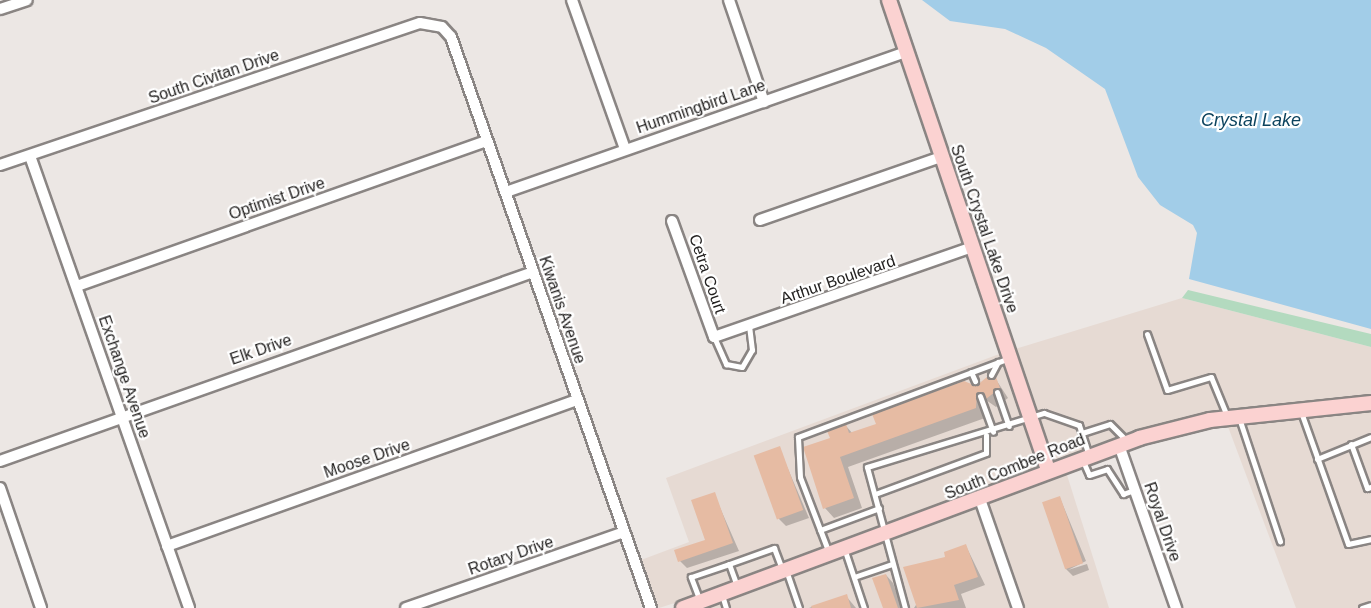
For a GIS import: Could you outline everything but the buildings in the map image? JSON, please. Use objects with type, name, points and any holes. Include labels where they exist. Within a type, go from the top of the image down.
[{"type":"main road","name":"South Crystal Lake Drive","points":[[889,0],[1004,360],[1031,418],[1048,469]]},
{"type":"main road","name":"South Combee Road","points":[[683,608],[700,602],[724,602],[738,590],[980,499],[1048,469],[1123,444],[1233,417],[1371,403]]},
{"type":"street","points":[[0,9],[27,0]]},
{"type":"street","points":[[572,0],[625,149]]},
{"type":"street","points":[[729,0],[764,102]]},
{"type":"street","name":"South Civitan Drive","points":[[0,165],[420,23],[439,26]]},
{"type":"street","name":"Kiwanis Avenue","points":[[439,26],[451,37],[651,608]]},
{"type":"street","name":"Hummingbird Lane","points":[[506,192],[906,52]]},
{"type":"street","name":"Optimist Drive","points":[[77,286],[487,141]]},
{"type":"street","name":"Exchange Avenue","points":[[30,156],[189,608]]},
{"type":"street","points":[[760,220],[941,157]]},
{"type":"street","name":"Cetra Court","points":[[672,221],[714,337]]},
{"type":"street","name":"Arthur Boulevard","points":[[714,337],[970,248]]},
{"type":"street","name":"Elk Drive","points":[[0,461],[533,272]]},
{"type":"street","name":"Moose Drive","points":[[167,546],[577,400]]},
{"type":"street","name":"Royal Drive","points":[[1123,444],[1135,490],[1176,608]]},
{"type":"street","points":[[0,488],[41,608]]},
{"type":"street","points":[[980,499],[1018,608]]},
{"type":"street","name":"Rotary Drive","points":[[406,608],[624,532]]},
{"type":"lane","points":[[714,337],[726,364],[742,367],[752,350],[749,326]]},
{"type":"lane","points":[[1147,333],[1167,390],[1211,377],[1233,417],[1280,541]]},
{"type":"lane","points":[[830,556],[800,477],[798,437],[1004,360]]},
{"type":"lane","points":[[991,375],[1004,360]]},
{"type":"lane","points":[[971,372],[975,381]]},
{"type":"lane","points":[[997,392],[1009,426]]},
{"type":"lane","points":[[980,396],[993,432]]},
{"type":"lane","points":[[1300,410],[1348,544],[1371,539]]},
{"type":"lane","points":[[905,608],[891,564],[886,535],[867,467],[968,434],[986,435],[1031,418],[1059,414],[1079,425],[1089,475],[1107,469],[1124,494],[1135,490]]},
{"type":"lane","points":[[1082,433],[1110,423],[1123,444]]},
{"type":"lane","points":[[874,494],[986,453],[986,435]]},
{"type":"lane","points":[[1317,459],[1371,437]]},
{"type":"lane","points":[[1351,444],[1367,488],[1371,487]]},
{"type":"lane","points":[[820,530],[879,508]]},
{"type":"lane","points":[[700,602],[691,577],[774,548],[799,608]]},
{"type":"lane","points":[[845,551],[864,608]]},
{"type":"lane","points":[[729,564],[738,590]]},
{"type":"lane","points":[[854,577],[891,564]]},
{"type":"lane","points":[[1362,608],[1371,605]]},
{"type":"shaded area","points":[[1182,298],[1371,347],[1371,397],[1209,414],[1053,461],[1015,349]]},
{"type":"shaded area","points":[[1002,353],[1040,466],[775,571],[659,608],[641,560],[689,542],[666,478]]},
{"type":"shaded area","points":[[1371,410],[1371,608],[1296,608],[1227,424]]},
{"type":"shaded area","points":[[1067,475],[1109,608],[695,608]]},
{"type":"green space","points":[[1188,290],[1371,334],[1371,347],[1182,298]]},
{"type":"water","name":"Crystal Lake","points":[[922,0],[1371,0],[1371,329],[1189,279],[1197,233],[1193,225],[1160,205],[1138,177],[1105,89],[1046,48],[1005,29],[950,21]]}]
